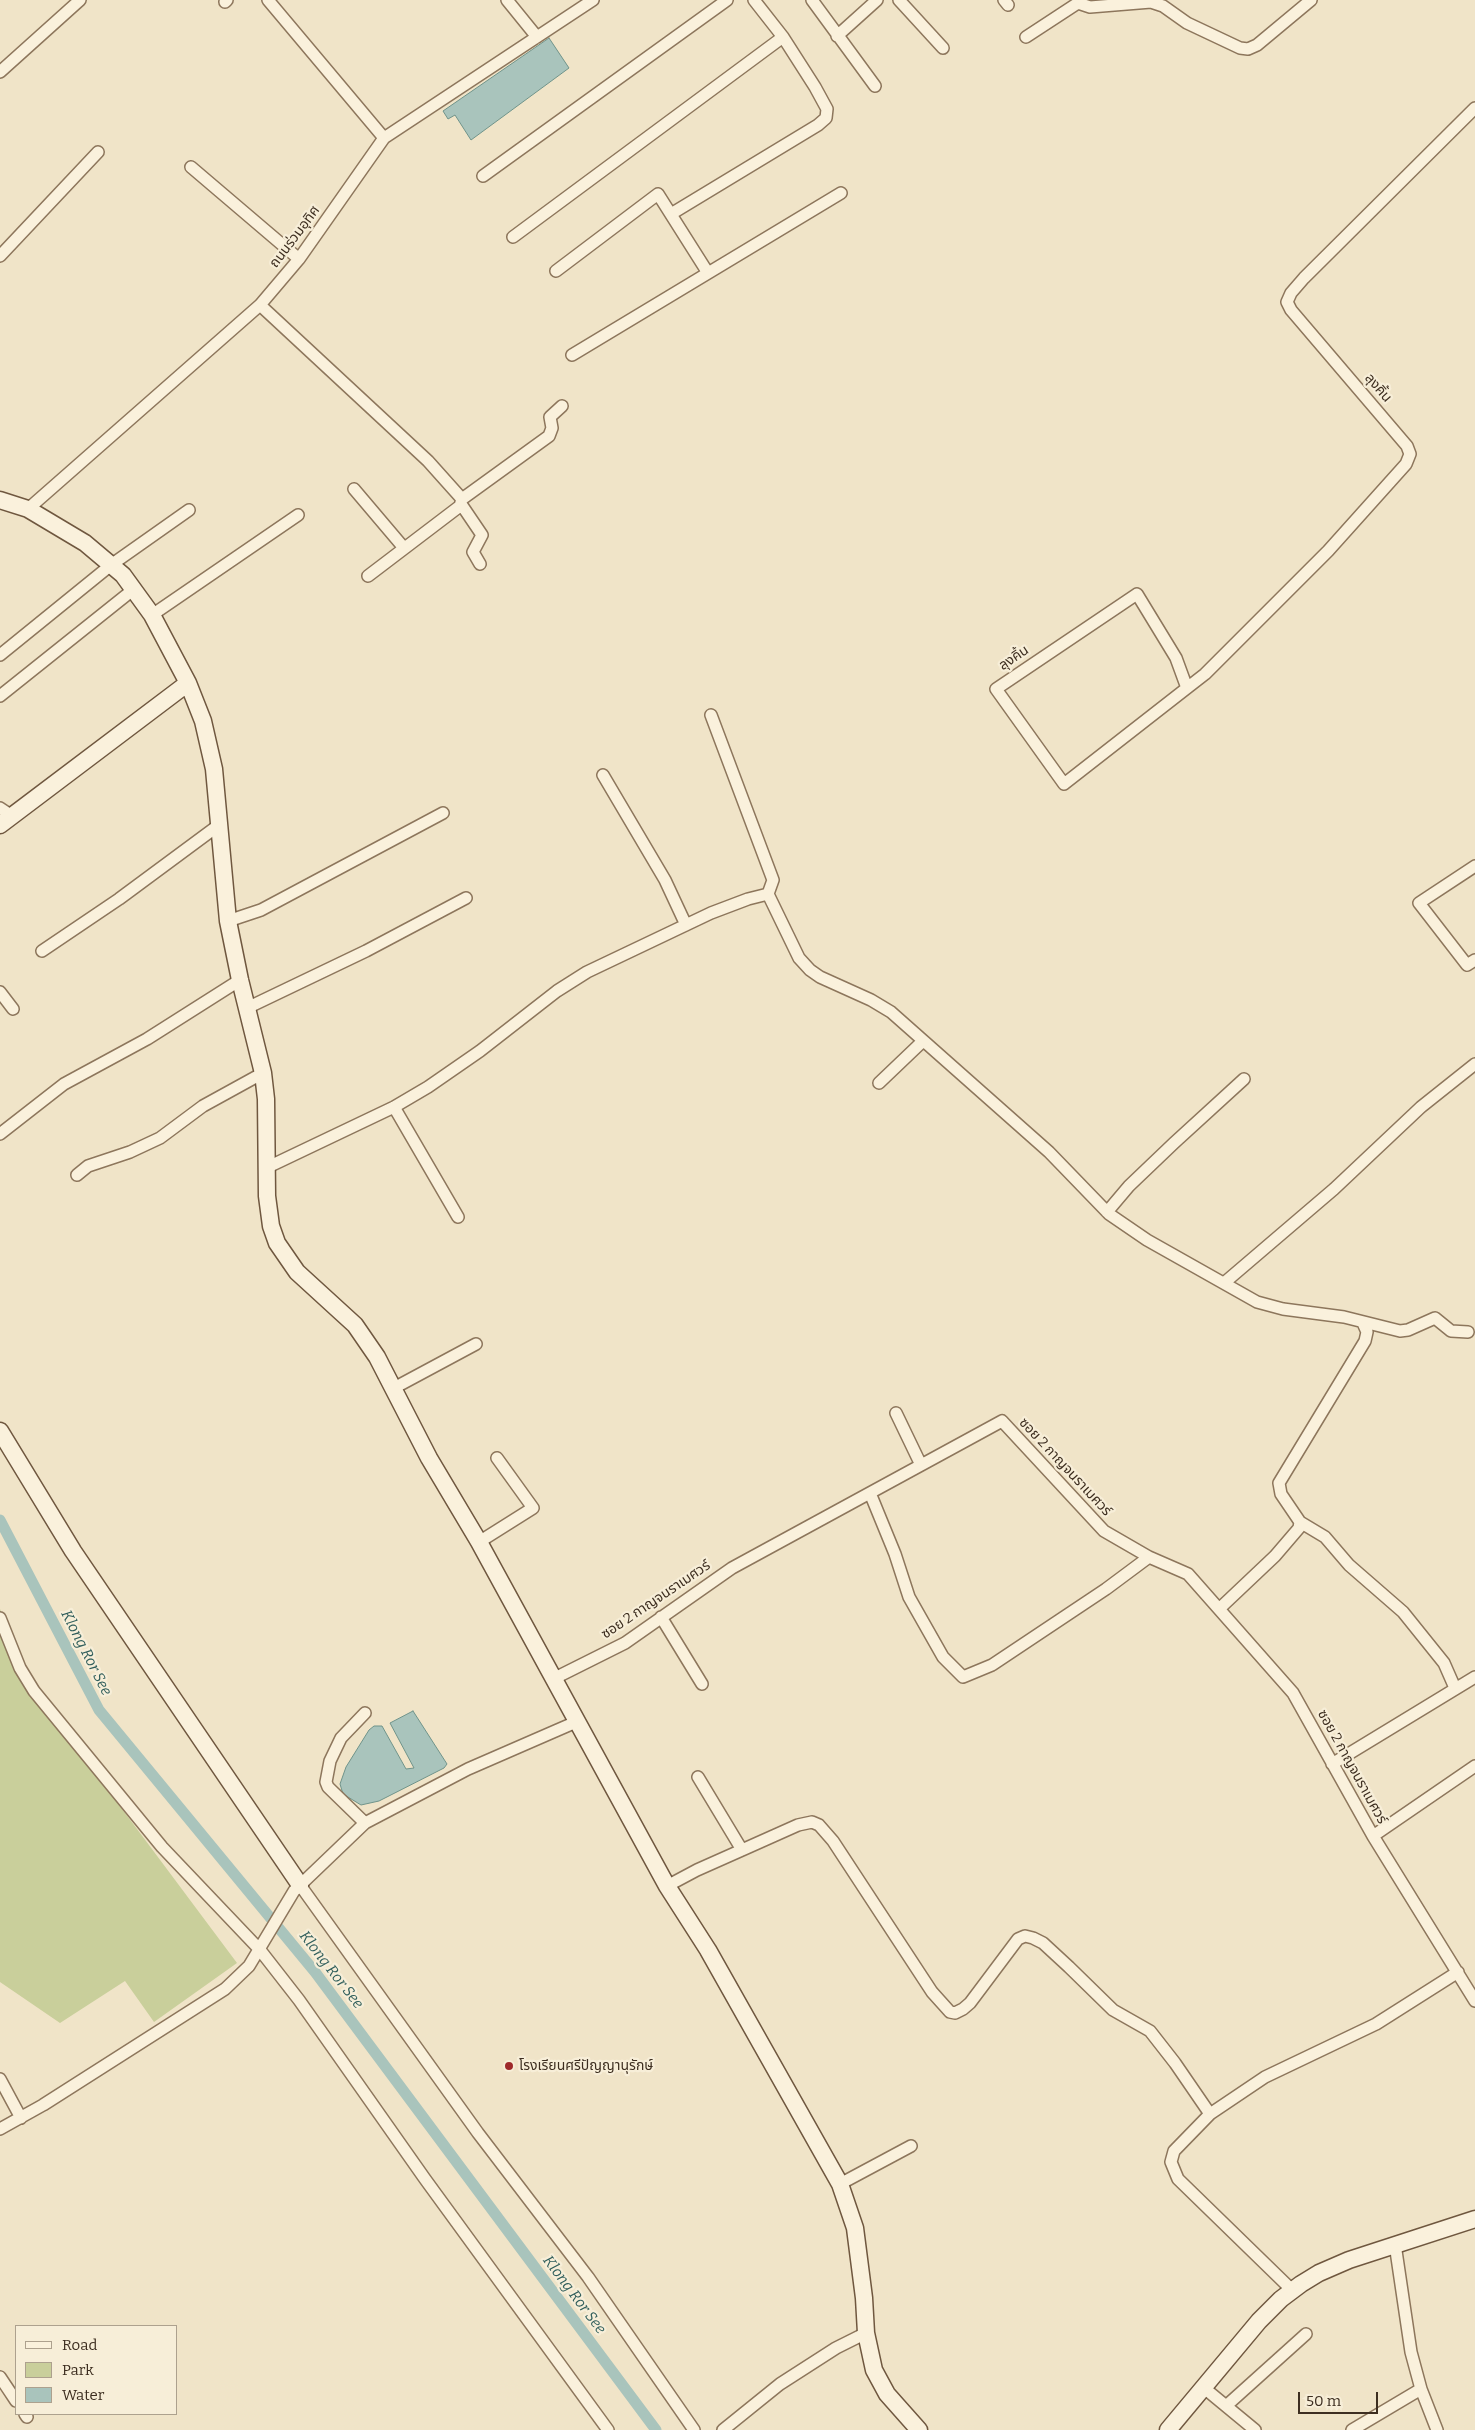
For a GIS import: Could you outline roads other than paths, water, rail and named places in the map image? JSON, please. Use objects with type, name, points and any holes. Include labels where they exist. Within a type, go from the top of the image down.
[{"type":"street","points":[[0,72],[80,0]]},
{"type":"street","points":[[268,0],[384,138]]},
{"type":"street","points":[[507,0],[537,37]]},
{"type":"street","name":"ถนนร่วมอุทิศ","points":[[28,509],[260,304],[300,259],[384,138],[593,0]]},
{"type":"street","points":[[483,176],[727,0]]},
{"type":"street","points":[[671,214],[818,125],[826,118],[826,106],[782,37],[754,0]]},
{"type":"street","points":[[812,0],[875,86]]},
{"type":"street","points":[[837,36],[877,0]]},
{"type":"street","points":[[900,0],[943,48]]},
{"type":"street","points":[[1026,37],[1076,4],[1090,6],[1151,2],[1163,6],[1187,23],[1240,48],[1248,49],[1258,45],[1311,0]]},
{"type":"street","points":[[513,237],[782,37]]},
{"type":"street","name":"ลุงคิ้น","points":[[1187,688],[1176,658],[1137,594],[996,689],[1064,784],[1187,688],[1246,634],[1328,551],[1409,461],[1410,454],[1407,446],[1290,310],[1287,302],[1290,293],[1304,278],[1475,108]]},
{"type":"street","points":[[0,256],[98,152]]},
{"type":"street","points":[[191,167],[300,259]]},
{"type":"street","points":[[572,355],[841,193]]},
{"type":"street","points":[[556,271],[658,194],[708,273]]},
{"type":"street","points":[[260,304],[428,461],[461,501],[482,534],[473,552],[480,564]]},
{"type":"street","points":[[368,576],[461,501],[549,436],[552,428],[550,416],[562,406]]},
{"type":"street","points":[[354,489],[404,548]]},
{"type":"street","points":[[2,504],[28,509],[85,544],[111,565],[134,589],[152,615],[188,682],[203,721],[213,764],[228,921],[240,980],[263,1072],[266,1100],[266,1168],[269,1216],[281,1251],[297,1272],[355,1324],[377,1357],[429,1458],[479,1542],[667,1886],[708,1950],[840,2184],[855,2228],[864,2298],[866,2333],[874,2370],[878,2381],[919,2430]]},
{"type":"street","points":[[0,655],[111,565],[188,510]]},
{"type":"street","points":[[152,615],[298,515]]},
{"type":"street","points":[[0,696],[134,589]]},
{"type":"street","points":[[4,816],[188,682]]},
{"type":"street","points":[[266,1168],[394,1107],[459,1066],[571,982],[686,925],[740,902],[768,894],[773,880],[711,715]]},
{"type":"street","points":[[603,776],[660,872],[686,925]]},
{"type":"street","points":[[228,921],[261,910],[443,813]]},
{"type":"street","points":[[42,951],[219,825]]},
{"type":"street","points":[[1475,866],[1419,904],[1467,965],[1475,960]]},
{"type":"street","points":[[768,894],[798,958],[810,970],[820,977],[871,1000],[890,1012],[1059,1162],[1108,1212],[1147,1240],[1257,1302],[1291,1310],[1344,1317],[1404,1332],[1435,1318],[1451,1331],[1468,1332]]},
{"type":"street","points":[[247,1008],[366,951],[466,898]]},
{"type":"street","points":[[0,1134],[64,1084],[147,1039],[240,980]]},
{"type":"street","points":[[0,992],[13,1009]]},
{"type":"street","points":[[879,1083],[922,1041]]},
{"type":"street","points":[[1224,1283],[1327,1195],[1421,1107],[1475,1064]]},
{"type":"street","points":[[77,1175],[88,1166],[130,1152],[160,1138],[203,1106],[263,1072]]},
{"type":"street","points":[[1108,1212],[1129,1186],[1174,1142],[1244,1080]]},
{"type":"street","points":[[394,1107],[458,1217]]},
{"type":"street","points":[[1364,1323],[1367,1332],[1365,1341],[1280,1479],[1281,1494],[1300,1522],[1325,1537],[1349,1565],[1403,1612],[1444,1663],[1455,1688]]},
{"type":"street","points":[[394,1388],[476,1344]]},
{"type":"street","points":[[896,1413],[921,1465]]},
{"type":"street","name":"ซอย 2 กาญจนราเมศวร์","points":[[553,1679],[625,1642],[732,1568],[1002,1421],[1104,1530],[1148,1557],[1188,1574],[1293,1693],[1373,1836],[1475,2001]]},
{"type":"street","points":[[0,1431],[73,1551],[297,1888],[478,2133],[588,2277],[694,2430]]},
{"type":"street","points":[[479,1542],[533,1508],[497,1458]]},
{"type":"street","points":[[870,1493],[895,1554],[913,1606],[943,1657],[962,1677],[992,1665],[1106,1589],[1148,1557]]},
{"type":"street","points":[[1219,1609],[1275,1556],[1296,1532],[1300,1522]]},
{"type":"street","points":[[661,1617],[702,1684]]},
{"type":"street","points":[[0,1618],[20,1668],[34,1691],[162,1847],[261,1947],[431,2187],[608,2430]]},
{"type":"street","points":[[1332,1764],[1475,1677]]},
{"type":"street","points":[[365,1713],[341,1738],[330,1761],[326,1782],[328,1787],[365,1823]]},
{"type":"street","points":[[0,2130],[225,1989],[249,1966],[297,1888],[365,1823],[468,1770],[576,1722]]},
{"type":"street","points":[[1373,1836],[1475,1766]]},
{"type":"street","points":[[698,1777],[742,1850]]},
{"type":"street","points":[[667,1886],[697,1870],[798,1825],[812,1822],[819,1825],[829,1836],[932,1992],[950,2012],[955,2013],[970,2003],[1018,1939],[1025,1936],[1033,1938],[1056,1955],[1114,2010],[1150,2031],[1175,2063],[1210,2114]]},
{"type":"street","points":[[1292,2290],[1182,2183],[1172,2168],[1171,2162],[1174,2151],[1210,2114],[1275,2072],[1376,2024],[1458,1972]]},
{"type":"street","points":[[0,2079],[21,2118]]},
{"type":"street","points":[[840,2184],[911,2146]]},
{"type":"street","points":[[1168,2430],[1259,2320],[1292,2290],[1329,2268],[1395,2244],[1475,2219]]},
{"type":"street","points":[[1395,2244],[1411,2352],[1421,2390],[1437,2430]]},
{"type":"street","points":[[722,2430],[780,2384],[836,2348],[866,2333]]},
{"type":"street","points":[[1226,2406],[1306,2334]]},
{"type":"street","points":[[0,2377],[15,2400]]},
{"type":"street","points":[[1203,2387],[1251,2429]]},
{"type":"street","points":[[1352,2430],[1421,2390]]},
{"type":"water","points":[[549,38],[569,68],[471,140],[455,115],[448,119],[443,111]]},
{"type":"water","points":[[413,1711],[447,1764],[444,1768],[379,1801],[361,1805],[343,1794],[340,1784],[346,1767],[369,1730],[374,1726],[382,1726],[406,1769],[414,1768],[390,1723]]},
{"type":"waterway","name":"Klong Ror See","points":[[0,1520],[99,1710],[315,1972],[656,2430]]},
{"type":"place","name":"โรงเรียนศรีปัญญานุรักษ์","points":[[509,2066]]}]
